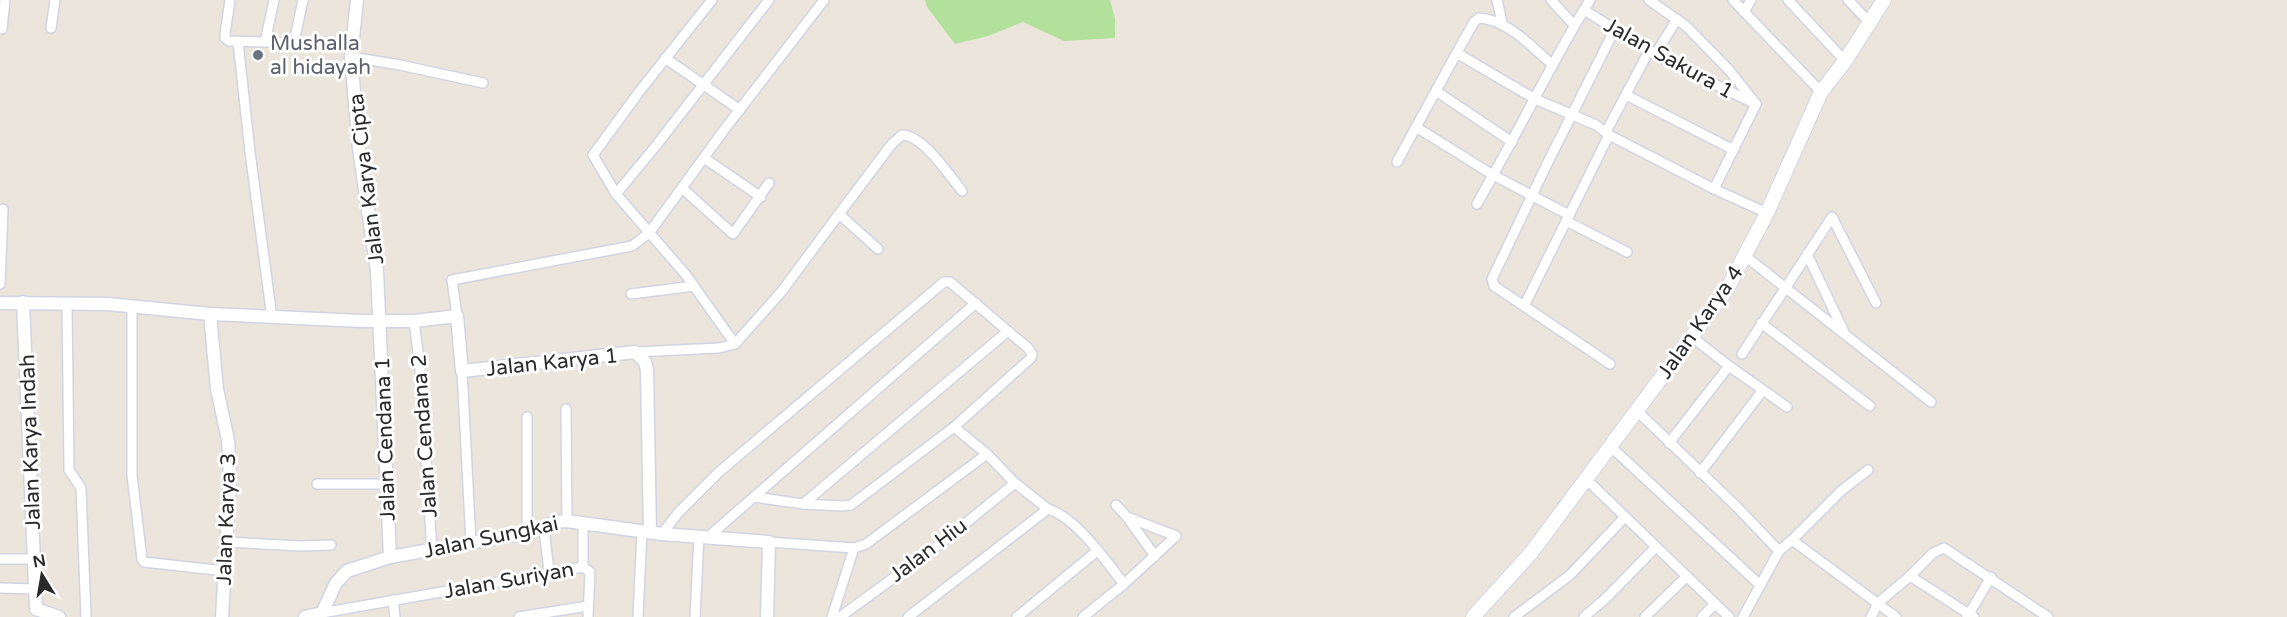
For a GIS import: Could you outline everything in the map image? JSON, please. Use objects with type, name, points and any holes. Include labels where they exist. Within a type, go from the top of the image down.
[{"type":"main road","name":"Jalan Karya 4","points":[[1473,617],[1531,553],[1731,284],[1767,213],[1821,92],[1845,61],[1884,0]]},
{"type":"street","points":[[2,29],[5,0]]},
{"type":"street","points":[[51,28],[55,0]]},
{"type":"street","points":[[231,0],[225,38],[229,41],[352,41]]},
{"type":"street","points":[[265,42],[274,0]]},
{"type":"street","points":[[294,42],[303,0]]},
{"type":"street","name":"Jalan Karya Cipta","points":[[357,0],[351,57],[359,149],[377,271],[380,322]]},
{"type":"street","points":[[712,0],[594,152],[594,160],[616,194],[694,286],[735,344]]},
{"type":"street","points":[[616,194],[769,0]]},
{"type":"street","points":[[0,303],[67,303],[272,318],[380,322],[457,316],[452,280],[632,246],[649,234],[824,0]]},
{"type":"street","points":[[1497,0],[1502,22]]},
{"type":"street","points":[[1551,0],[1574,25]]},
{"type":"street","points":[[1477,204],[1536,99],[1574,25],[1590,0]]},
{"type":"street","points":[[1733,0],[1821,92]]},
{"type":"street","points":[[1744,12],[1751,0]]},
{"type":"street","points":[[1788,0],[1845,61]]},
{"type":"street","points":[[1848,0],[1870,23]]},
{"type":"street","points":[[1651,1],[1686,26],[1729,70],[1756,104],[1714,189]]},
{"type":"street","name":"Jalan Sakura 1","points":[[1584,10],[1652,53],[1756,104]]},
{"type":"street","points":[[1397,162],[1474,22],[1479,18],[1502,22],[1553,65]]},
{"type":"street","points":[[1524,306],[1626,95],[1652,53],[1677,19]]},
{"type":"street","points":[[1610,364],[1492,283],[1532,194],[1615,29]]},
{"type":"street","points":[[238,42],[272,318]]},
{"type":"street","points":[[1455,56],[1460,56],[1536,99],[1714,189],[1767,213]]},
{"type":"street","points":[[351,57],[483,83]]},
{"type":"street","points":[[665,58],[740,110]]},
{"type":"street","points":[[1436,91],[1512,142]]},
{"type":"street","points":[[1626,95],[1734,150]]},
{"type":"street","points":[[1416,128],[1628,252]]},
{"type":"street","points":[[635,352],[719,348],[735,344],[782,291],[891,145],[902,135],[913,137],[934,156],[962,191]]},
{"type":"street","points":[[704,158],[761,197]]},
{"type":"street","points":[[682,188],[733,234],[769,183]]},
{"type":"street","points":[[0,284],[3,209]]},
{"type":"street","points":[[839,214],[878,249]]},
{"type":"street","points":[[1742,354],[1832,217],[1876,303]]},
{"type":"street","points":[[1807,254],[1845,334]]},
{"type":"street","points":[[1745,256],[1931,402]]},
{"type":"street","points":[[638,617],[651,532],[678,513],[719,472],[936,287],[944,282],[950,282],[1028,348],[1032,354],[1032,358],[954,427],[851,505],[802,504],[754,496]]},
{"type":"street","points":[[631,294],[694,286]]},
{"type":"street","name":"Jalan Karya Indah","points":[[23,302],[35,559],[34,613]]},
{"type":"street","points":[[67,303],[69,470],[81,488],[86,617]]},
{"type":"street","points":[[695,617],[704,536],[754,496],[975,303]]},
{"type":"street","points":[[132,307],[133,495],[142,559],[144,562],[178,567],[225,571]]},
{"type":"street","name":"Jalan Karya 3","points":[[210,314],[217,389],[228,449],[230,477],[222,617]]},
{"type":"street","name":"Jalan Karya 1","points":[[457,316],[462,371],[635,352],[645,362],[651,532]]},
{"type":"street","name":"Jalan Cendana 2","points":[[414,321],[420,368],[432,551]]},
{"type":"street","name":"Jalan Cendana 1","points":[[380,322],[390,557]]},
{"type":"street","points":[[1761,323],[1870,406]]},
{"type":"street","points":[[802,504],[1008,331]]},
{"type":"street","points":[[1692,337],[1787,407]]},
{"type":"street","points":[[1669,443],[1729,366]]},
{"type":"street","points":[[462,371],[471,543]]},
{"type":"street","points":[[1700,473],[1763,390]]},
{"type":"street","points":[[566,409],[567,521]]},
{"type":"street","points":[[1636,410],[1736,506],[1779,552]]},
{"type":"street","points":[[527,417],[527,533]]},
{"type":"street","points":[[954,427],[1048,509],[1060,513],[1097,551],[1124,584]]},
{"type":"street","points":[[1610,446],[1760,585]]},
{"type":"street","points":[[651,532],[854,548],[866,544],[987,454]]},
{"type":"street","points":[[1743,617],[1779,552],[1841,491],[1868,470]]},
{"type":"street","points":[[1586,479],[1729,617]]},
{"type":"street","name":"Jalan Hiu","points":[[840,617],[940,544],[1016,483]]},
{"type":"street","points":[[317,484],[387,484]]},
{"type":"street","points":[[1116,505],[1155,556]]},
{"type":"street","points":[[908,617],[1048,509]]},
{"type":"street","points":[[1083,617],[1155,556],[1180,538],[1127,517]]},
{"type":"street","points":[[1514,617],[1570,575],[1625,517]]},
{"type":"street","name":"Jalan Sungkai","points":[[322,613],[342,574],[390,557],[527,533],[544,529],[552,522],[567,521],[651,532]]},
{"type":"street","points":[[583,523],[583,567]]},
{"type":"street","points":[[544,529],[549,571]]},
{"type":"street","points":[[1792,540],[1896,617]]},
{"type":"street","points":[[228,542],[301,546],[331,545]]},
{"type":"street","points":[[767,617],[769,542]]},
{"type":"street","points":[[1584,617],[1656,547]]},
{"type":"street","points":[[832,617],[854,548]]},
{"type":"street","points":[[1871,617],[1878,603],[1934,553],[1944,548],[1991,577],[2048,617]]},
{"type":"street","points":[[1017,617],[1097,551]]},
{"type":"street","points":[[0,559],[35,559]]},
{"type":"street","name":"Jalan Suriyan","points":[[322,613],[549,571],[583,567],[590,572],[588,606]]},
{"type":"street","points":[[1645,617],[1687,576]]},
{"type":"street","points":[[1910,576],[1970,616],[1991,577]]},
{"type":"street","points":[[0,588],[34,589]]},
{"type":"street","points":[[393,600],[395,617]]},
{"type":"street","points":[[1702,617],[1715,604]]},
{"type":"street","points":[[519,617],[588,606],[588,617]]},
{"type":"street","points":[[34,613],[59,617]]},
{"type":"street","points":[[305,617],[322,613]]},
{"type":"green space","points":[[925,0],[1110,0],[1115,19],[1115,38],[1064,41],[1023,22],[988,36],[955,44],[927,7]]},
{"type":"place","name":"Mushalla al hidayah","points":[[258,55]]}]
